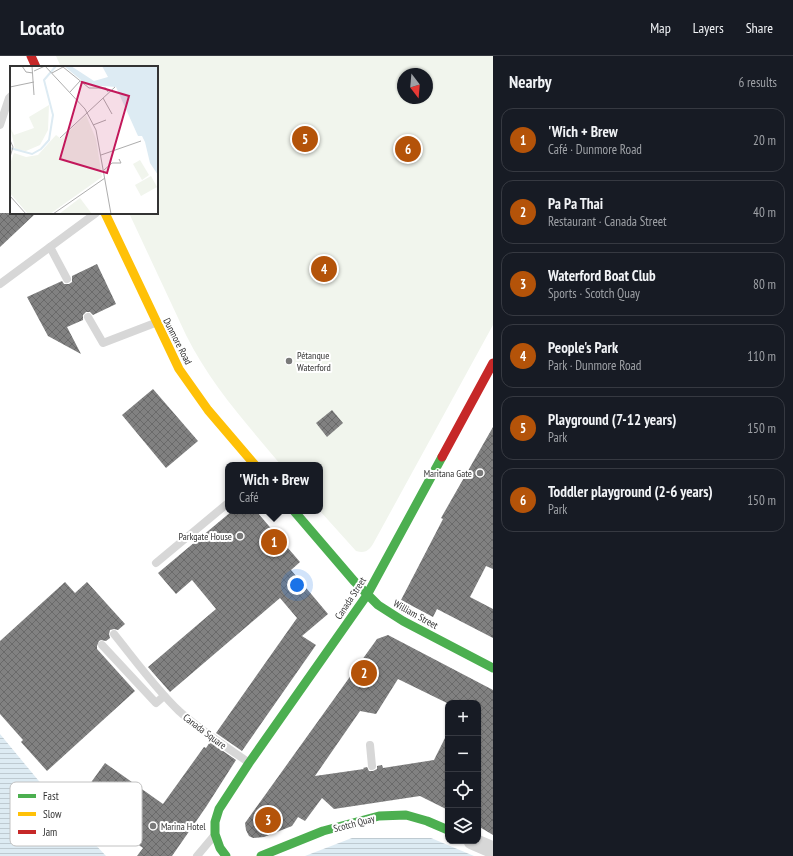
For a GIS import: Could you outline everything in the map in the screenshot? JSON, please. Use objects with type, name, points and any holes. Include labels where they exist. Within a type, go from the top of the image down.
[{"type":"street","points":[[31,56],[36,66]]},
{"type":"street","name":"Dunmore Road","points":[[104,214],[172,355],[193,390],[251,462]]},
{"type":"street","name":"Canada Street","points":[[215,834],[215,822],[219,809],[249,763],[366,595],[493,363]]},
{"type":"street","name":"William Street","points":[[297,514],[366,595],[394,616],[493,668]]},
{"type":"street","name":"Scotch Quay","points":[[261,856],[323,831],[379,812],[406,815],[427,821],[445,829]]},
{"type":"street","points":[[215,834],[220,848],[226,856]]},
{"type":"street","points":[[479,844],[493,850]]},
{"type":"lane","points":[[0,125],[8,98],[10,97]]},
{"type":"lane","points":[[0,284],[95,214]]},
{"type":"lane","points":[[50,247],[67,279]]},
{"type":"lane","points":[[88,317],[103,343],[156,322]]},
{"type":"lane","points":[[156,563],[225,506]]},
{"type":"lane","name":"Canada Square","points":[[114,634],[164,696],[194,724],[249,763]]},
{"type":"lane","points":[[102,644],[156,703],[164,696]]},
{"type":"lane","points":[[370,745],[372,766]]},
{"type":"lane","points":[[197,856],[215,834]]},
{"type":"shaded area","points":[[56,56],[493,56],[493,325],[373,544],[368,550],[364,552],[356,551],[323,514],[323,462],[278,462],[242,419],[206,370],[186,335],[129,214],[158,214],[158,66],[61,66]]},
{"type":"shaded area","points":[[0,734],[40,782],[10,782],[10,846],[97,846],[106,856],[0,856]]},
{"type":"shaded area","points":[[352,838],[431,838],[474,856],[305,856]]},
{"type":"building","points":[[0,213],[35,214],[0,247]]},
{"type":"building","points":[[97,264],[116,304],[93,315],[90,312],[86,312],[83,315],[83,320],[67,327],[81,354],[48,336],[27,297],[62,281],[64,284],[69,284],[72,282],[72,276]]},
{"type":"building","points":[[153,389],[198,441],[166,468],[122,415]]},
{"type":"building","points":[[332,410],[343,423],[327,437],[316,423]]},
{"type":"building","points":[[493,427],[493,569],[486,566],[470,597],[493,609],[493,638],[437,609],[433,617],[401,600],[443,519],[441,518]]},
{"type":"building","points":[[228,514],[259,514],[300,562],[291,570],[328,614],[302,636],[316,645],[242,751],[216,733],[297,618],[280,598],[170,692],[148,667],[216,609],[192,580],[176,594],[158,573]]},
{"type":"building","points":[[65,582],[75,593],[87,582],[125,624],[118,630],[110,630],[110,638],[106,641],[99,641],[97,649],[135,691],[47,771],[21,742],[23,740],[0,714],[0,641]]},
{"type":"building","points":[[388,635],[493,690],[493,835],[481,828],[481,700],[445,700],[445,702],[398,679],[376,714],[360,711],[315,776],[364,769],[363,768],[367,767],[369,771],[373,771],[377,769],[377,766],[382,765],[383,768],[434,760],[445,738],[445,808],[420,796],[334,809],[322,798],[305,821],[298,817],[292,826],[264,837],[253,838],[249,836],[245,823],[377,639]]},
{"type":"building","points":[[210,742],[236,760],[172,856],[137,856],[143,848],[140,846],[142,846],[142,789],[163,804],[204,747],[206,748]]},
{"type":"building","points":[[105,763],[132,782],[91,782]]},
{"type":"traffic: fast","points":[[226,856],[220,848],[215,834],[215,822],[219,809],[249,763],[367,595],[442,457]]},
{"type":"traffic: fast","points":[[297,514],[354,581],[378,605],[403,621],[493,668]]},
{"type":"traffic: fast","points":[[261,856],[323,831],[379,816],[406,815],[427,821],[445,829]]},
{"type":"traffic: slow","points":[[105,214],[179,369],[208,410],[252,462]]},
{"type":"traffic: jam","points":[[31,56],[36,66]]},
{"type":"traffic: jam","points":[[442,457],[493,363]]},
{"type":"place","name":"Playground (7-12 years)","points":[[305,139]]},
{"type":"place","name":"Toddler playground (2-6 years)","points":[[408,149]]},
{"type":"place","name":"People's Park","points":[[324,269]]},
{"type":"place","name":"Pétanque Waterford","points":[[289,361]]},
{"type":"place","name":"Maritana Gate","points":[[480,473]]},
{"type":"place","name":"Parkgate House","points":[[240,536]]},
{"type":"place","name":"'Wich + Brew","points":[[274,542]]},
{"type":"place","name":"Pa Pa Thai","points":[[364,673]]},
{"type":"place","name":"Waterford Boat Club","points":[[268,820]]},
{"type":"place","name":"Marina Hotel","points":[[153,826]]}]
